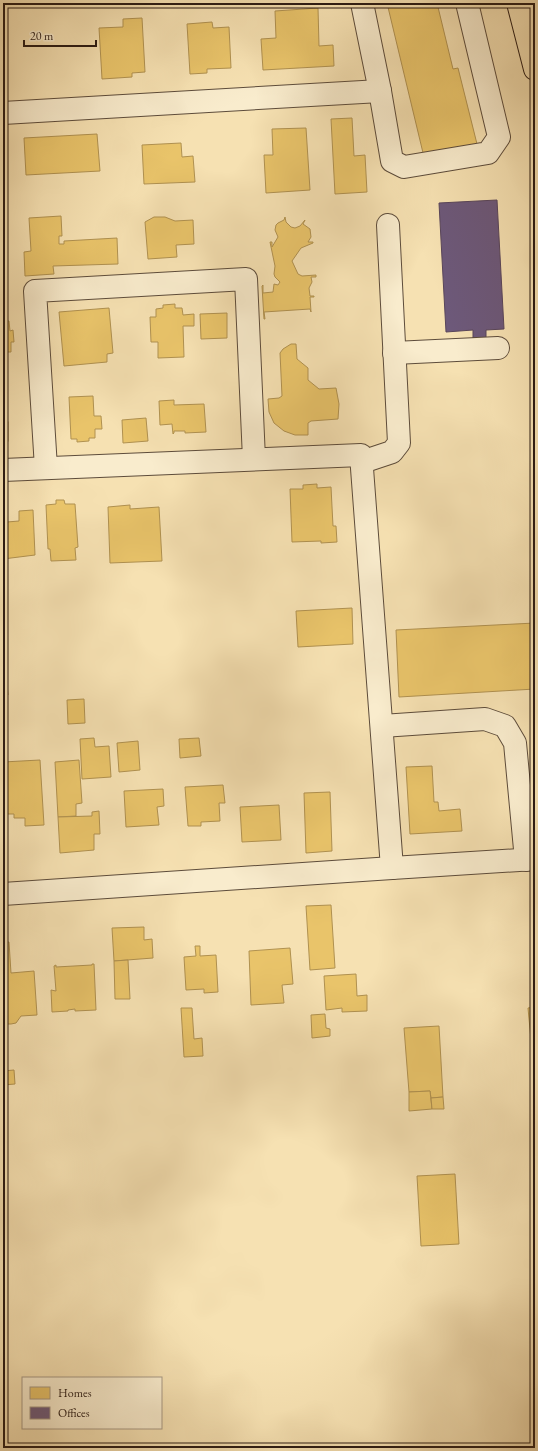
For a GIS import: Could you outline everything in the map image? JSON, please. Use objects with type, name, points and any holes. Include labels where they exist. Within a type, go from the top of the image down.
[{"type":"main road","points":[[518,3],[535,69]]},
{"type":"street","points":[[362,3],[380,91],[392,161],[404,167],[488,153],[499,137],[467,3]]},
{"type":"street","points":[[3,113],[380,91]]},
{"type":"street","points":[[362,462],[392,452],[399,443],[388,225]]},
{"type":"street","points":[[46,468],[35,291],[246,279],[254,459]]},
{"type":"street","points":[[394,353],[498,348]]},
{"type":"street","points":[[3,470],[361,455],[392,868]]},
{"type":"street","points":[[3,894],[531,860],[515,743],[505,726],[485,719],[382,726]]},
{"type":"building: Homes","points":[[387,3],[437,3],[453,69],[458,68],[477,144],[424,157]]},
{"type":"building: Homes","points":[[318,8],[319,46],[333,45],[334,66],[263,70],[261,39],[276,38],[275,11]]},
{"type":"building: Homes","points":[[142,18],[145,72],[132,73],[132,77],[102,79],[99,28],[123,27],[123,19]]},
{"type":"building: Homes","points":[[212,22],[213,28],[229,27],[231,68],[207,69],[207,73],[190,74],[187,24]]},
{"type":"building: Homes","points":[[352,118],[354,156],[365,155],[367,192],[335,194],[331,119]]},
{"type":"building: Homes","points":[[306,128],[310,190],[266,193],[264,155],[273,155],[272,129]]},
{"type":"building: Homes","points":[[97,134],[100,171],[26,175],[24,138]]},
{"type":"building: Homes","points":[[181,143],[182,157],[193,156],[195,182],[144,184],[142,145]]},
{"type":"building: Homes","points":[[61,216],[62,236],[59,236],[59,244],[64,244],[64,241],[117,238],[118,264],[53,266],[54,274],[25,276],[24,252],[31,251],[29,218]]},
{"type":"building: Homes","points":[[154,217],[165,217],[175,221],[193,220],[194,244],[176,245],[177,257],[148,259],[145,222]]},
{"type":"building: Homes","points":[[285,217],[286,222],[291,227],[295,228],[300,226],[305,220],[303,224],[310,229],[311,237],[308,242],[313,243],[301,248],[292,261],[298,274],[302,276],[316,275],[316,277],[311,277],[312,282],[309,288],[310,296],[314,296],[310,297],[311,312],[310,309],[264,312],[264,319],[262,286],[263,285],[263,293],[273,292],[274,284],[278,285],[280,282],[274,274],[275,266],[270,242],[272,242],[272,247],[278,237],[275,230],[276,225],[284,220]]},
{"type":"building: Homes","points":[[175,304],[175,308],[182,308],[183,315],[194,314],[194,326],[183,326],[184,357],[158,358],[158,342],[151,342],[150,317],[156,317],[156,309],[163,308],[163,305]]},
{"type":"building: Homes","points":[[109,308],[113,353],[107,354],[107,362],[64,366],[59,312]]},
{"type":"building: Homes","points":[[227,313],[227,338],[201,339],[200,314]]},
{"type":"building: Homes","points":[[3,321],[9,321],[10,331],[13,330],[14,342],[11,342],[11,352],[3,352]]},
{"type":"building: Homes","points":[[291,344],[296,344],[297,359],[308,368],[308,380],[319,389],[336,388],[339,404],[338,419],[311,421],[308,423],[308,435],[295,435],[284,431],[274,423],[269,412],[268,399],[279,398],[282,396],[280,353]]},
{"type":"building: Homes","points":[[93,396],[94,416],[101,416],[102,429],[95,429],[95,438],[89,438],[89,441],[77,442],[77,439],[71,439],[69,397]]},
{"type":"building: Homes","points":[[174,400],[174,405],[204,404],[206,432],[185,433],[185,431],[174,431],[173,434],[172,424],[160,425],[159,401]]},
{"type":"building: Homes","points":[[146,418],[148,441],[123,443],[122,420]]},
{"type":"building: Homes","points":[[3,422],[8,422],[8,441],[3,441]]},
{"type":"building: Homes","points":[[317,484],[317,488],[331,487],[333,526],[336,526],[337,542],[292,542],[290,489],[303,489],[303,485]]},
{"type":"building: Homes","points":[[56,500],[64,500],[65,504],[75,504],[78,547],[75,548],[76,560],[51,561],[50,549],[48,549],[46,505],[56,504]]},
{"type":"building: Homes","points":[[130,505],[130,509],[159,507],[162,561],[110,563],[108,507]]},
{"type":"building: Homes","points":[[33,510],[35,555],[3,559],[3,514],[6,514],[7,522],[19,521],[19,511]]},
{"type":"building: Homes","points":[[352,608],[353,644],[298,647],[296,611]]},
{"type":"building: Homes","points":[[535,623],[535,689],[399,697],[396,630]]},
{"type":"building: Homes","points":[[3,684],[7,684],[8,695],[3,695]]},
{"type":"building: Homes","points":[[84,699],[85,723],[68,724],[67,700]]},
{"type":"building: Homes","points":[[94,738],[95,747],[109,746],[111,777],[82,779],[80,739]]},
{"type":"building: Homes","points":[[199,738],[201,756],[180,758],[179,739]]},
{"type":"building: Homes","points":[[138,741],[140,770],[119,772],[117,743]]},
{"type":"building: Homes","points":[[40,760],[44,825],[25,826],[25,818],[14,818],[14,814],[3,814],[3,762]]},
{"type":"building: Homes","points":[[79,760],[82,803],[76,804],[76,816],[58,817],[55,762]]},
{"type":"building: Homes","points":[[432,766],[434,802],[438,802],[439,811],[460,809],[462,831],[410,834],[406,767]]},
{"type":"building: Homes","points":[[223,785],[225,803],[219,803],[220,821],[201,822],[201,826],[188,826],[185,787]]},
{"type":"building: Homes","points":[[163,789],[164,806],[157,807],[159,825],[126,827],[124,791]]},
{"type":"building: Homes","points":[[330,792],[332,851],[306,853],[304,793]]},
{"type":"building: Homes","points":[[279,805],[281,840],[242,842],[240,807]]},
{"type":"building: Homes","points":[[99,811],[100,834],[94,834],[94,850],[60,853],[58,817],[92,816],[92,812]]},
{"type":"building: Homes","points":[[331,905],[335,968],[310,970],[306,906]]},
{"type":"building: Homes","points":[[144,927],[144,940],[152,939],[153,958],[114,961],[112,928]]},
{"type":"building: Homes","points":[[3,942],[9,942],[11,973],[34,971],[37,1015],[21,1016],[16,1023],[11,1024],[3,1024]]},
{"type":"building: Homes","points":[[195,946],[200,946],[200,956],[216,955],[218,992],[204,993],[204,989],[186,990],[184,957],[196,956]]},
{"type":"building: Homes","points":[[290,948],[293,984],[282,985],[284,1003],[251,1005],[249,951]]},
{"type":"building: Homes","points":[[128,960],[130,999],[115,999],[114,961]]},
{"type":"building: Homes","points":[[94,964],[96,1010],[75,1011],[75,1009],[52,1012],[51,990],[56,991],[54,966]]},
{"type":"building: Homes","points":[[356,974],[357,996],[367,995],[367,1011],[342,1012],[342,1008],[326,1010],[324,976]]},
{"type":"building: Homes","points":[[535,1007],[535,1061],[533,1061],[528,1008]]},
{"type":"building: Homes","points":[[181,1008],[192,1008],[194,1039],[202,1038],[203,1056],[184,1057]]},
{"type":"building: Homes","points":[[325,1014],[326,1028],[330,1029],[330,1036],[312,1038],[311,1015]]},
{"type":"building: Homes","points":[[439,1026],[443,1097],[431,1098],[430,1091],[409,1092],[404,1028]]},
{"type":"building: Homes","points":[[14,1070],[15,1084],[3,1085],[3,1071]]},
{"type":"building: Homes","points":[[430,1091],[432,1109],[409,1111],[409,1092]]},
{"type":"building: Homes","points":[[443,1097],[444,1109],[432,1109],[431,1098]]},
{"type":"building: Homes","points":[[455,1174],[459,1244],[421,1246],[417,1176]]},
{"type":"building: Offices","points":[[497,200],[504,329],[486,330],[486,338],[473,338],[473,330],[446,332],[439,203]]}]
